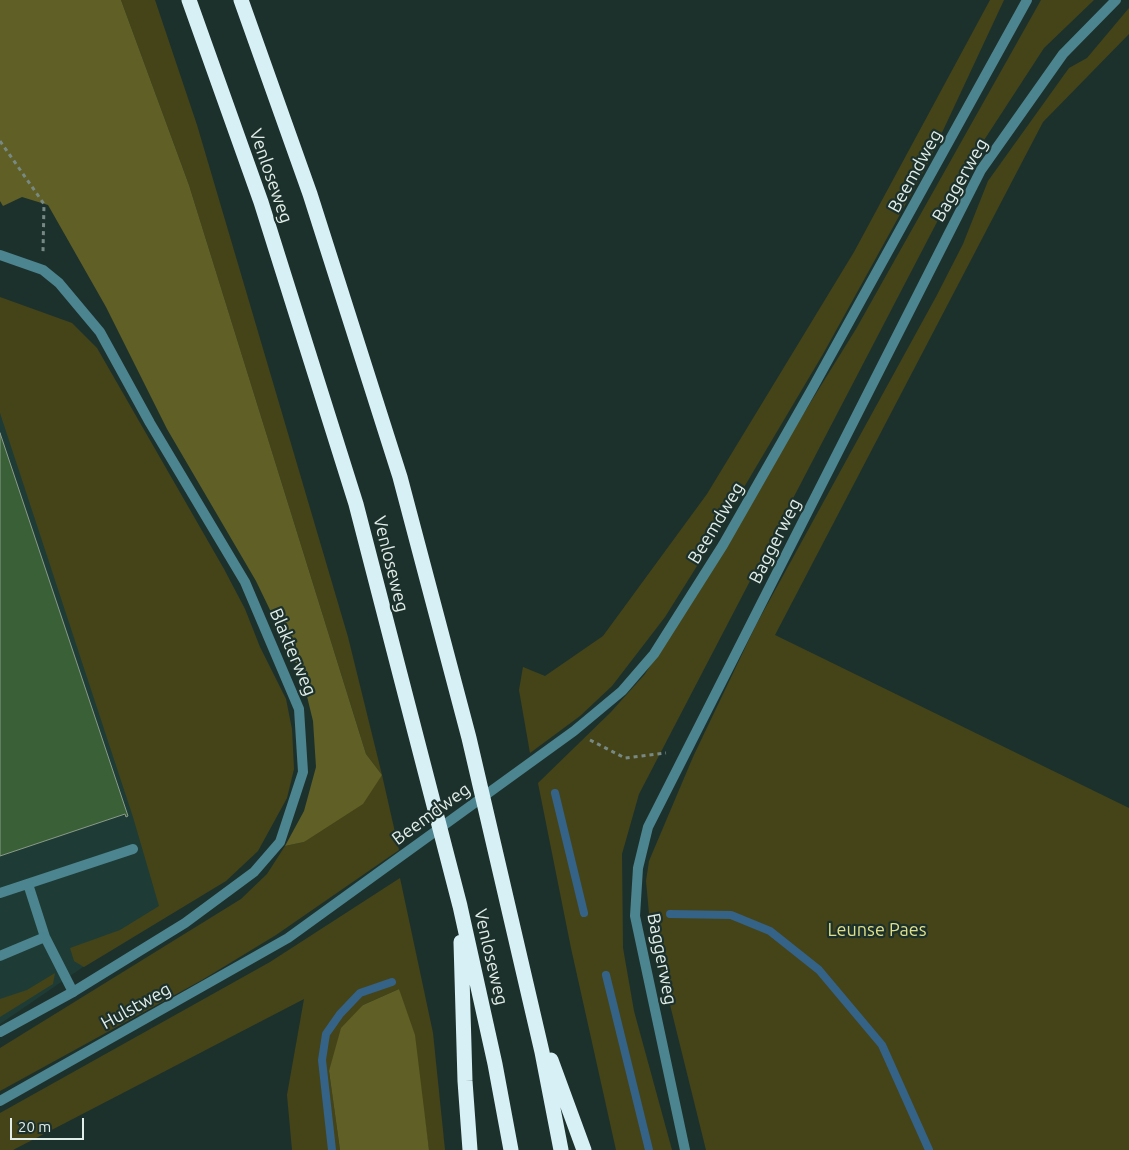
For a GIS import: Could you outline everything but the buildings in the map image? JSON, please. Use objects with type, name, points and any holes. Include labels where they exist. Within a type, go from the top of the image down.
[{"type":"highway","name":"Venloseweg","points":[[189,0],[261,202],[356,504],[460,906],[512,1150]]},
{"type":"highway","name":"Venloseweg","points":[[241,0],[310,194],[400,477],[469,738],[531,1005],[561,1150]]},
{"type":"highway","points":[[460,906],[465,1081],[470,1150]]},
{"type":"highway","points":[[531,1005],[584,1150]]},
{"type":"street","name":"Beemdweg","points":[[288,938],[538,755],[574,731],[622,691],[654,654],[723,545],[812,389],[1027,0]]},
{"type":"street","name":"Baggerweg","points":[[685,1150],[635,916],[638,868],[648,827],[981,170],[1063,54],[1116,0]]},
{"type":"street","name":"Blakterweg","points":[[0,255],[43,270],[59,283],[100,332],[150,423],[246,582],[299,709],[303,772],[280,842],[254,872],[185,923],[73,992],[0,1032]]},
{"type":"street","points":[[0,893],[133,849]]},
{"type":"street","points":[[28,884],[45,938],[73,992]]},
{"type":"street","points":[[0,956],[45,938]]},
{"type":"street","name":"Hulstweg","points":[[0,1101],[288,938]]},
{"type":"path","points":[[0,141],[44,204],[43,270]]},
{"type":"path","points":[[574,731],[625,758],[688,750]]},
{"type":"shaded area","points":[[0,0],[121,0],[189,185],[366,754],[382,775],[363,804],[304,842],[285,846],[304,811],[316,767],[313,721],[302,676],[256,581],[167,429],[106,307],[48,205],[22,197],[3,206],[0,201]]},
{"type":"shaded area","points":[[0,354],[179,901],[0,1024]]},
{"type":"shaded area","points":[[399,989],[415,1035],[429,1150],[340,1150],[329,1071],[341,1028],[363,1005]]},
{"type":"green space","points":[[121,0],[155,0],[197,125],[348,637],[382,775],[366,754],[189,185]]},
{"type":"green space","points":[[990,0],[1004,0],[925,169],[823,354],[702,558],[665,617],[612,686],[580,716],[530,753],[519,690],[523,667],[545,676],[603,636],[707,494],[854,252]]},
{"type":"green space","points":[[1041,0],[1094,0],[1044,48],[962,174],[639,794],[622,854],[623,948],[634,1011],[672,1150],[616,1150],[571,948],[538,783],[611,712],[645,674],[708,576],[750,500],[856,329]]},
{"type":"green space","name":"Leunse Paes","points":[[1129,8],[1129,34],[1043,122],[775,635],[1129,808],[1129,1150],[706,1150],[650,924],[646,881],[649,861],[693,757],[756,625],[937,295],[963,244],[988,181],[1069,68],[1087,58]]},
{"type":"green space","points":[[0,297],[72,323],[97,348],[245,609],[260,647],[286,699],[292,729],[294,769],[287,798],[258,851],[226,881],[84,967],[74,961],[70,948],[120,930],[159,906],[133,817],[0,413]]},
{"type":"green space","points":[[382,775],[399,850],[276,935],[202,980],[0,1091],[0,1048],[241,899],[267,874],[285,846],[304,842]]},
{"type":"green space","points":[[400,878],[433,1033],[445,1150],[429,1150],[399,989],[363,1005],[329,1071],[340,1150],[292,1150],[287,1095],[304,999],[13,1150],[0,1150],[0,1113],[270,962]]},
{"type":"green space","points":[[55,973],[53,984],[0,1017],[0,999],[27,990]]},
{"type":"waterway","points":[[555,793],[584,913]]},
{"type":"waterway","points":[[670,914],[731,915],[770,931],[819,970],[882,1045],[929,1150]]},
{"type":"waterway","points":[[606,975],[649,1150]]},
{"type":"waterway","points":[[332,1150],[322,1060],[326,1034],[340,1014],[360,993],[392,982]]}]
